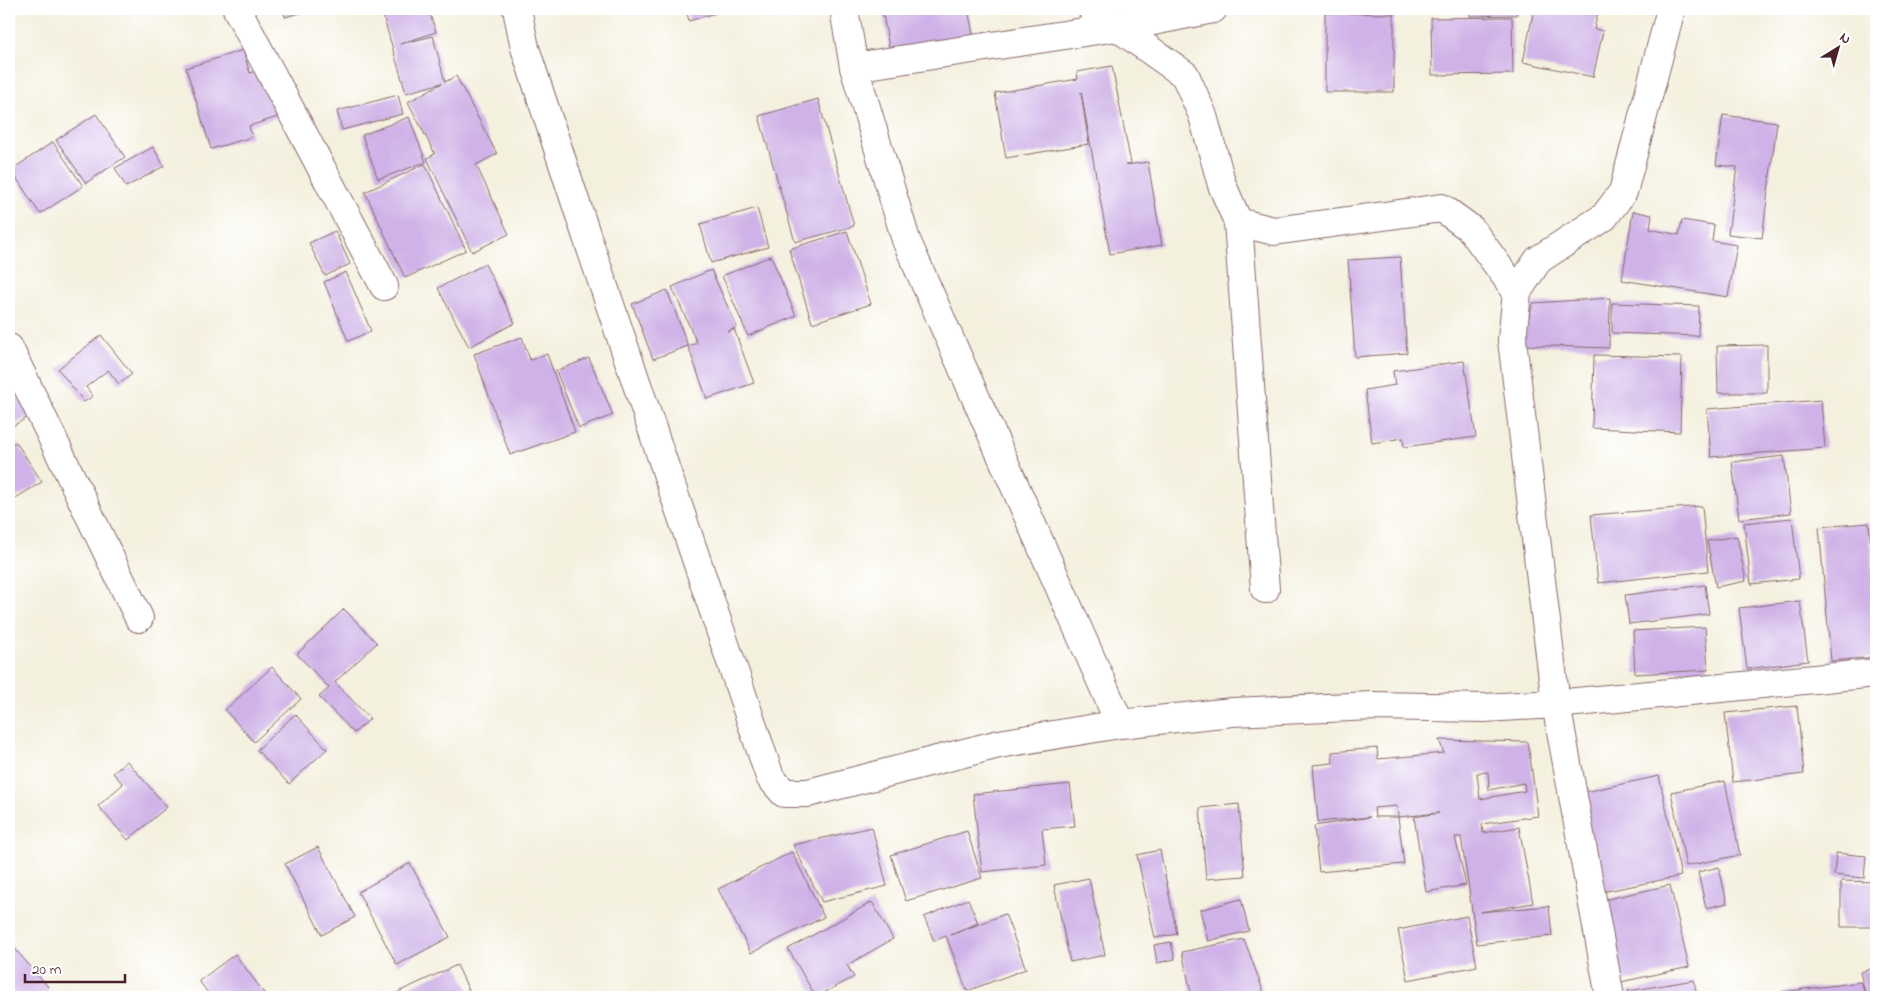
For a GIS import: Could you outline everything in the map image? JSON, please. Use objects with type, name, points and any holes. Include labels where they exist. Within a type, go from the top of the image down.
[{"type":"street","points":[[237,9],[384,286]]},
{"type":"street","points":[[517,9],[525,48],[584,228],[770,777],[784,793],[808,793],[999,744],[1120,724],[1232,712],[1373,706],[1484,708],[1556,704],[1876,673]]},
{"type":"street","points":[[844,9],[854,67],[906,240],[1120,724]]},
{"type":"street","points":[[1092,9],[1185,75],[1203,116],[1222,184],[1238,222],[1266,589]]},
{"type":"street","points":[[854,67],[1117,27],[1213,9]]},
{"type":"street","points":[[1610,997],[1556,704],[1512,340],[1517,292],[1538,260],[1604,217],[1623,192],[1671,9]]},
{"type":"street","points":[[1238,222],[1274,231],[1442,208],[1471,229],[1517,292]]},
{"type":"street","points":[[9,348],[139,618]]},
{"type":"building","points":[[283,9],[314,9],[285,17]]},
{"type":"building","points":[[381,9],[428,9],[436,32],[400,44],[433,36],[445,82],[456,76],[497,154],[476,165],[509,234],[472,252],[427,158],[435,154],[408,102],[442,83],[406,93]]},
{"type":"building","points":[[686,9],[728,9],[689,21]]},
{"type":"building","points":[[882,9],[968,9],[974,39],[890,53]]},
{"type":"building","points":[[1469,9],[1516,9],[1517,15],[1470,16]]},
{"type":"building","points":[[1534,9],[1585,9],[1598,12],[1594,29],[1603,31],[1593,77],[1523,62]]},
{"type":"building","points":[[1325,13],[1394,14],[1394,92],[1325,92]]},
{"type":"building","points":[[1512,17],[1513,74],[1432,75],[1431,18]]},
{"type":"building","points":[[243,50],[250,73],[263,69],[278,117],[249,126],[252,137],[211,149],[186,68]]},
{"type":"building","points":[[1112,66],[1131,164],[1125,165],[1148,162],[1162,245],[1110,254],[1081,92],[1089,144],[1006,158],[995,93],[1078,79],[1077,72]]},
{"type":"building","points":[[398,95],[403,114],[342,130],[337,111]]},
{"type":"building","points":[[818,99],[854,226],[795,242],[759,116]]},
{"type":"building","points":[[96,114],[125,157],[86,183],[56,140]]},
{"type":"building","points":[[1723,115],[1777,122],[1762,238],[1728,234],[1737,167],[1716,165]]},
{"type":"building","points":[[409,117],[426,162],[378,179],[362,135]]},
{"type":"building","points":[[53,142],[83,186],[40,214],[11,170]]},
{"type":"building","points":[[153,147],[164,166],[126,187],[115,168]]},
{"type":"building","points":[[425,164],[466,250],[405,278],[365,192]]},
{"type":"building","points":[[757,208],[768,247],[711,263],[700,224]]},
{"type":"building","points":[[1633,211],[1652,215],[1650,229],[1679,235],[1682,220],[1714,225],[1712,241],[1737,245],[1728,297],[1622,280]]},
{"type":"building","points":[[335,231],[350,264],[325,276],[309,243]]},
{"type":"building","points":[[847,231],[871,304],[812,323],[789,249]]},
{"type":"building","points":[[771,256],[796,316],[748,336],[722,276]]},
{"type":"building","points":[[1400,257],[1407,353],[1355,357],[1348,260]]},
{"type":"building","points":[[485,264],[515,323],[469,347],[438,288]]},
{"type":"building","points":[[711,270],[737,327],[727,332],[734,329],[754,383],[707,399],[688,346],[697,343],[672,287]]},
{"type":"building","points":[[346,272],[371,331],[348,341],[324,282]]},
{"type":"building","points":[[667,290],[688,346],[653,359],[632,304]]},
{"type":"building","points":[[1610,298],[1609,348],[1521,345],[1533,303]]},
{"type":"building","points":[[1612,303],[1699,306],[1698,336],[1612,333]]},
{"type":"building","points":[[101,335],[132,374],[119,384],[108,370],[86,387],[93,396],[84,402],[58,369]]},
{"type":"building","points":[[522,337],[530,360],[547,354],[575,432],[510,455],[474,354]]},
{"type":"building","points":[[1767,345],[1767,393],[1718,393],[1717,346]]},
{"type":"building","points":[[1594,355],[1682,357],[1680,432],[1592,428]]},
{"type":"building","points":[[589,358],[613,415],[579,428],[556,371]]},
{"type":"building","points":[[1464,361],[1476,437],[1404,447],[1403,438],[1372,443],[1365,390],[1395,385],[1393,371]]},
{"type":"building","points":[[9,376],[32,415],[9,428]]},
{"type":"building","points":[[1821,400],[1825,448],[1711,457],[1707,409]]},
{"type":"building","points":[[16,442],[42,482],[9,502],[9,446]]},
{"type":"building","points":[[1784,456],[1791,513],[1739,519],[1732,462]]},
{"type":"building","points":[[1702,506],[1708,571],[1598,583],[1591,515]]},
{"type":"building","points":[[1792,518],[1799,579],[1751,584],[1744,523]]},
{"type":"building","points":[[1869,523],[1876,607],[1876,657],[1831,661],[1819,527]]},
{"type":"building","points":[[1737,536],[1746,581],[1716,587],[1707,541]]},
{"type":"building","points":[[1705,585],[1709,614],[1629,624],[1625,595]]},
{"type":"building","points":[[1800,601],[1808,661],[1747,669],[1739,608]]},
{"type":"building","points":[[344,609],[377,643],[335,682],[370,719],[354,733],[319,697],[329,688],[297,654]]},
{"type":"building","points":[[1705,627],[1708,670],[1635,674],[1633,631]]},
{"type":"building","points":[[272,667],[301,699],[254,742],[225,710]]},
{"type":"building","points":[[1797,706],[1804,774],[1733,782],[1725,713]]},
{"type":"building","points":[[295,714],[327,749],[289,784],[257,750]]},
{"type":"building","points":[[1439,740],[1528,742],[1538,816],[1482,824],[1483,833],[1519,827],[1533,903],[1480,912],[1549,906],[1552,936],[1477,944],[1461,837],[1455,837],[1466,885],[1426,892],[1414,817],[1439,813],[1398,817],[1404,864],[1319,872],[1314,826],[1370,817],[1318,822],[1313,765],[1333,763],[1332,752],[1377,748],[1378,759],[1444,753]],"holes":[[[1488,772],[1489,790],[1524,783],[1525,791],[1480,799],[1477,773]],[[1397,806],[1398,817],[1375,817],[1374,808]]]},
{"type":"building","points":[[127,761],[167,807],[128,840],[98,806],[123,784],[113,773]]},
{"type":"building","points":[[1659,776],[1681,876],[1602,892],[1580,793]]},
{"type":"building","points":[[1725,781],[1740,855],[1686,866],[1671,792]]},
{"type":"building","points":[[1070,784],[1075,826],[1042,829],[1046,865],[982,872],[973,794]]},
{"type":"building","points":[[1239,804],[1245,876],[1206,879],[1200,808]]},
{"type":"building","points":[[872,827],[887,886],[822,902],[793,845]]},
{"type":"building","points":[[967,831],[982,878],[906,901],[891,855]]},
{"type":"building","points":[[318,847],[355,917],[322,935],[285,864]]},
{"type":"building","points":[[1160,850],[1177,934],[1155,938],[1137,855]]},
{"type":"building","points":[[792,852],[824,917],[751,953],[718,889]]},
{"type":"building","points":[[1836,853],[1866,856],[1864,878],[1834,875]]},
{"type":"building","points":[[410,863],[450,937],[397,965],[358,892]]},
{"type":"building","points":[[1719,867],[1727,903],[1706,908],[1698,872]]},
{"type":"building","points":[[1089,878],[1105,955],[1070,962],[1054,885]]},
{"type":"building","points":[[1841,881],[1876,882],[1876,927],[1841,927]]},
{"type":"building","points":[[1670,885],[1689,967],[1621,982],[1603,900]]},
{"type":"building","points":[[968,899],[978,923],[951,935],[1005,914],[1026,969],[967,991],[946,936],[934,941],[924,917]]},
{"type":"building","points":[[1241,899],[1249,931],[1208,941],[1200,910]]},
{"type":"building","points":[[872,902],[893,939],[847,965],[854,977],[816,997],[788,949]]},
{"type":"building","points":[[1467,916],[1477,966],[1408,980],[1398,930]]},
{"type":"building","points":[[1244,939],[1264,993],[1241,997],[1192,997],[1182,952]]},
{"type":"building","points":[[9,942],[49,988],[39,997],[9,997]]},
{"type":"building","points":[[1171,942],[1175,959],[1157,963],[1154,945]]},
{"type":"building","points":[[235,954],[267,997],[211,997],[199,981]]},
{"type":"building","points":[[457,965],[472,997],[398,997],[396,993]]},
{"type":"building","points":[[1876,968],[1876,997],[1866,997],[1860,972]]},
{"type":"building","points":[[1694,980],[1697,997],[1630,997],[1628,991]]},
{"type":"building","points":[[1861,982],[1866,997],[1782,997],[1781,992]]}]
